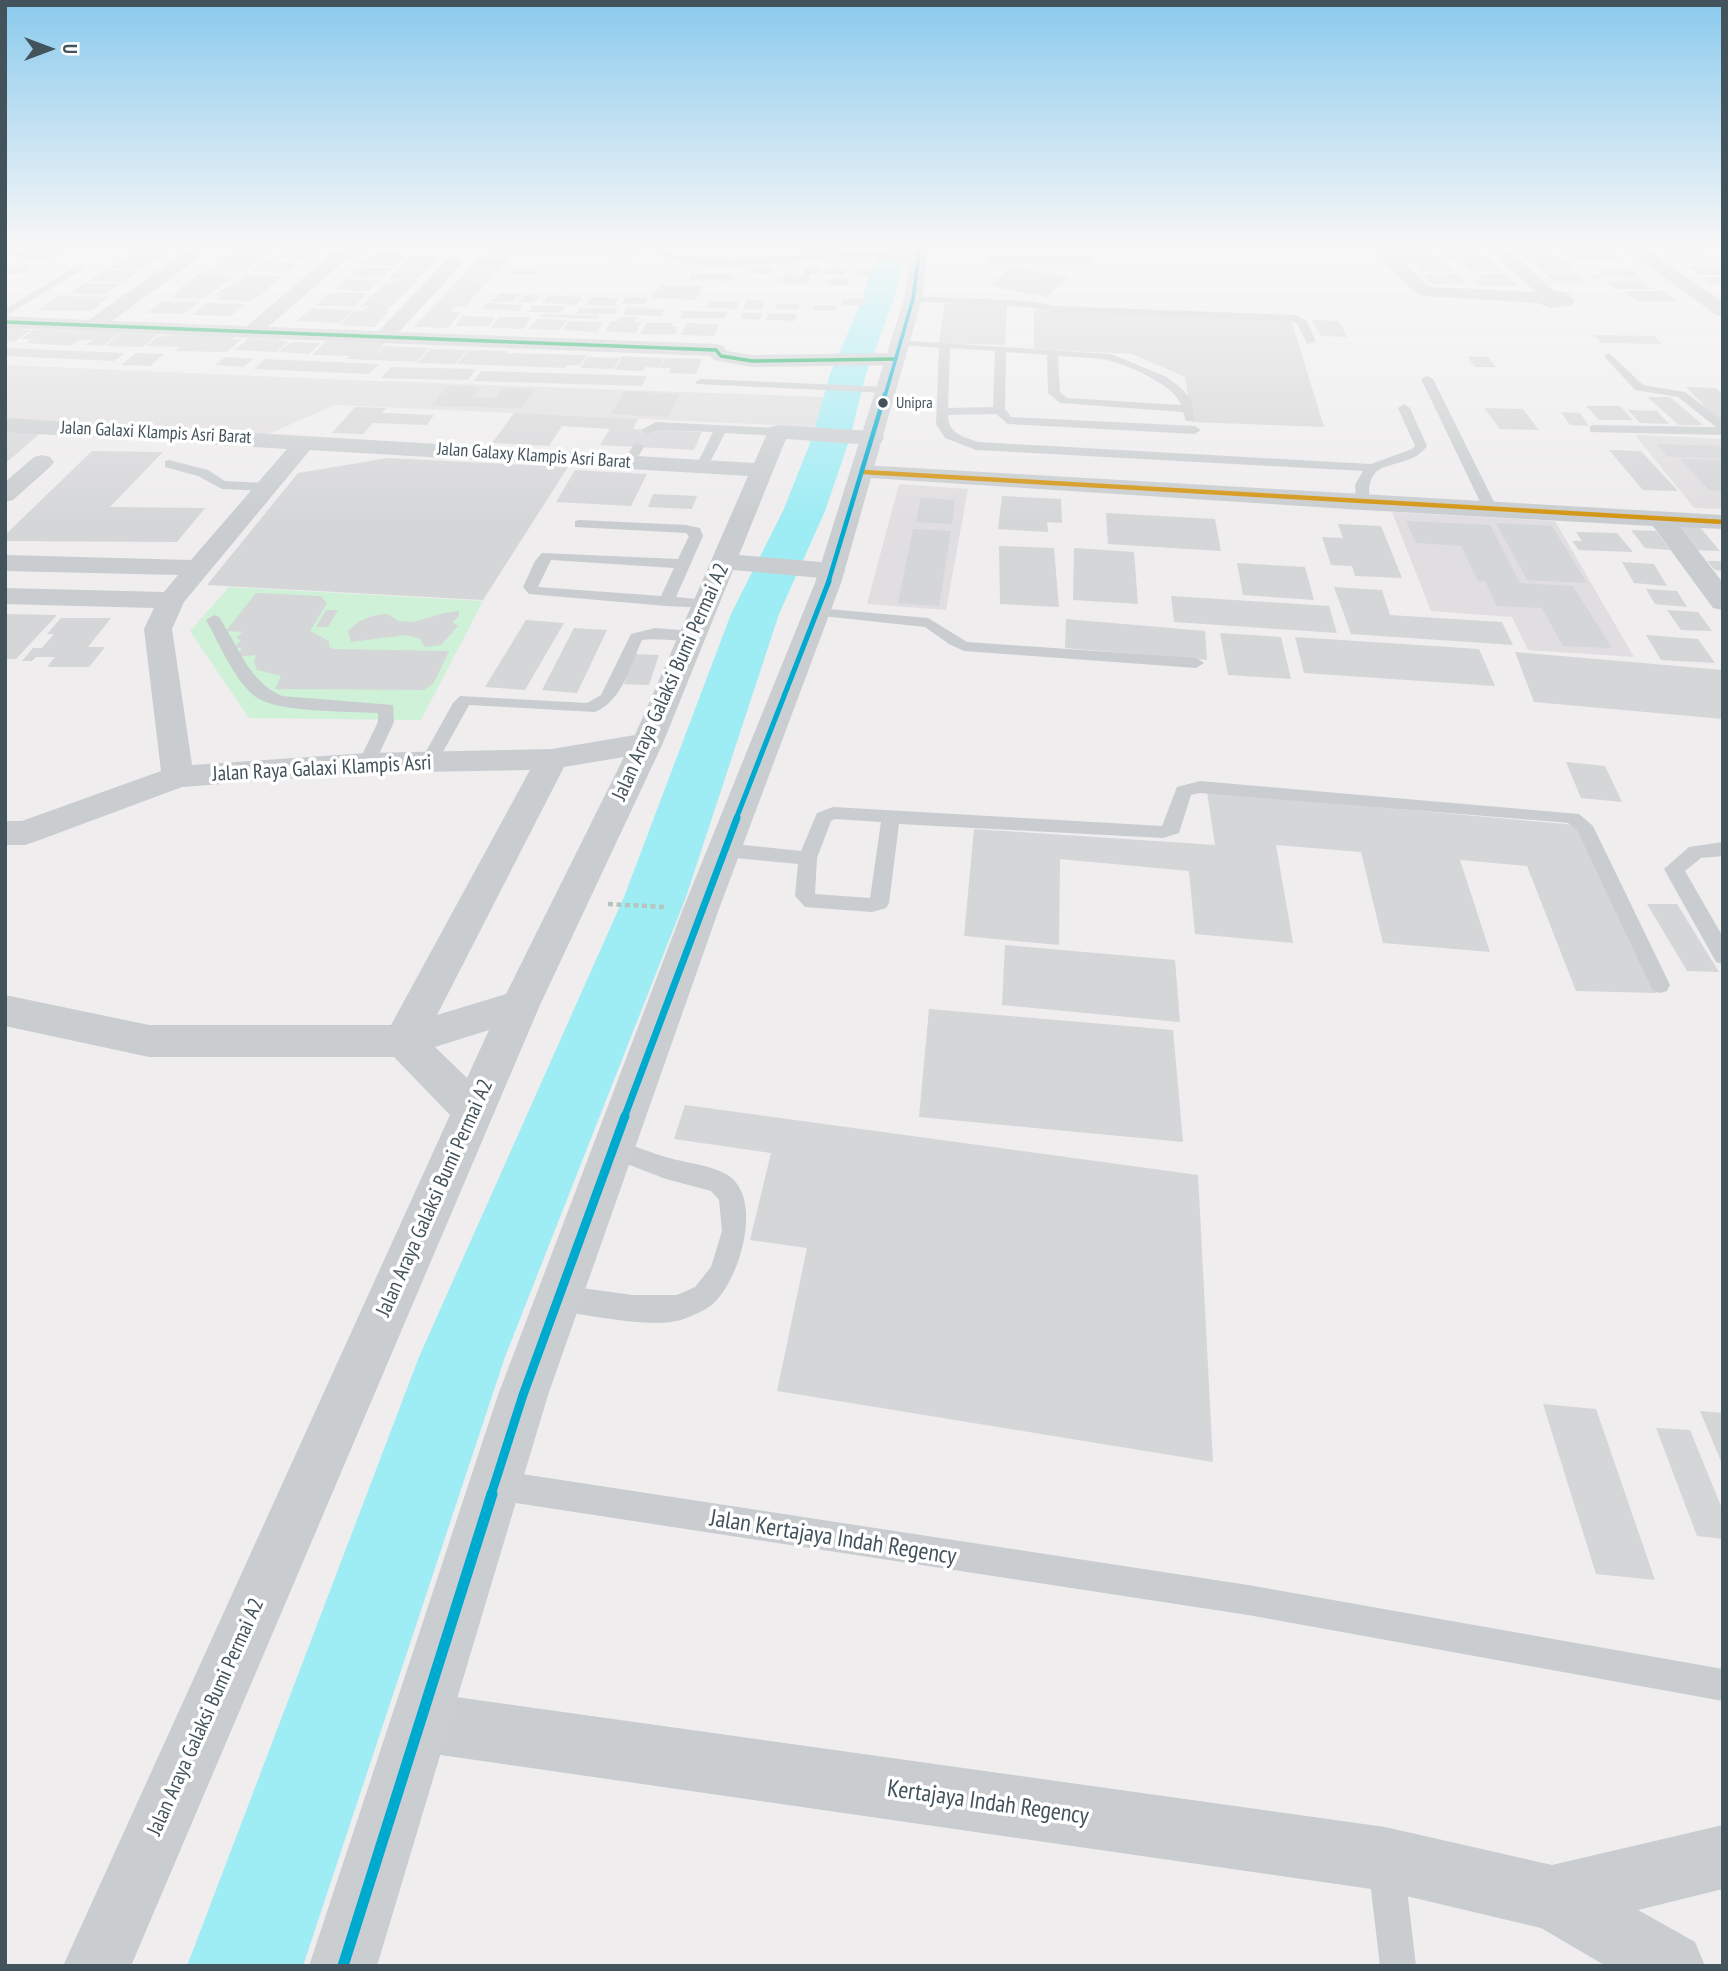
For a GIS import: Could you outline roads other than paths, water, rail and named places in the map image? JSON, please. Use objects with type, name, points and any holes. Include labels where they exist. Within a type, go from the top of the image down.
[{"type":"main road","points":[[343,1966],[523,1395],[725,850],[819,574],[863,472],[864,437],[887,390],[902,338]]},
{"type":"street","points":[[409,338],[716,350],[725,344],[745,340]]},
{"type":"street","points":[[716,350],[733,359],[752,361],[820,350],[866,353],[899,350]]},
{"type":"street","name":"Jalan Galaxi Klampis Asri Barat","points":[[5,425],[306,441]]},
{"type":"street","name":"Jalan Galaxy Klampis Asri Barat","points":[[306,441],[634,454],[702,466],[770,451],[803,434],[864,437]]},
{"type":"street","points":[[178,778],[158,629],[172,600],[306,441]]},
{"type":"street","name":"Jalan Araya Galaksi Bumi Permai A2","points":[[97,1966],[520,1005],[647,743],[689,614],[728,559],[770,451]]},
{"type":"street","points":[[5,495],[43,462]]},
{"type":"street","points":[[863,472],[1723,522]]},
{"type":"street","points":[[1661,519],[1723,602]]},
{"type":"street","points":[[728,559],[819,574]]},
{"type":"street","points":[[5,563],[198,568]]},
{"type":"street","points":[[5,596],[172,600]]},
{"type":"street","name":"Jalan Raya Galaxi Klampis Asri","points":[[12,842],[178,778],[367,763],[428,764],[552,759],[647,743]]},
{"type":"street","points":[[403,1041],[552,759]]},
{"type":"street","points":[[6,1011],[149,1041],[403,1041],[520,1005]]},
{"type":"street","points":[[403,1041],[473,1110]]},
{"type":"street","name":"Kertajaya Indah Regency","points":[[420,1722],[1385,1859],[1552,1898],[1671,1966]]},
{"type":"street","name":"Kertajaya Indah Regency","points":[[1552,1898],[1723,1857]]},
{"type":"lane","points":[[1309,338],[1311,342]]},
{"type":"lane","points":[[899,350],[945,344],[1107,356],[1163,379],[1177,390],[1185,400],[1195,430],[1198,458]]},
{"type":"lane","points":[[945,344],[942,424],[949,435],[960,442],[976,446],[1372,468],[1416,452],[1421,446],[1404,408]]},
{"type":"lane","points":[[1001,348],[1001,416],[1016,422],[1195,430]]},
{"type":"lane","points":[[1052,352],[1054,393],[1064,401],[1186,409]]},
{"type":"lane","points":[[1609,356],[1639,388],[1681,394],[1723,429]]},
{"type":"lane","points":[[1427,379],[1491,510]]},
{"type":"lane","points":[[701,382],[887,390]]},
{"type":"lane","points":[[942,412],[999,410]]},
{"type":"lane","points":[[1016,422],[1023,449]]},
{"type":"lane","points":[[647,430],[656,426],[721,429],[770,451]]},
{"type":"lane","points":[[702,466],[721,429]]},
{"type":"lane","points":[[1594,429],[1723,429]]},
{"type":"lane","points":[[169,464],[203,473],[222,485],[266,487]]},
{"type":"lane","points":[[1363,503],[1361,485],[1372,468]]},
{"type":"lane","points":[[580,524],[695,531],[696,536],[728,559]]},
{"type":"lane","points":[[689,614],[544,594],[530,587],[547,556],[728,559]]},
{"type":"lane","points":[[819,574],[928,622],[939,628],[947,638],[964,646],[1196,663]]},
{"type":"lane","points":[[428,764],[461,704],[466,700],[589,708],[601,704],[608,697],[636,637],[654,634],[689,614]]},
{"type":"lane","points":[[214,620],[239,666],[261,692],[270,697],[279,701],[387,709],[386,722],[367,763]]},
{"type":"lane","points":[[891,817],[878,903],[812,902],[805,896],[808,858],[823,817],[833,813],[1163,832],[1172,829],[1183,791],[1200,787],[1573,818],[1584,826],[1660,985]]},
{"type":"lane","points":[[1723,849],[1696,852],[1674,869],[1723,956]]},
{"type":"lane","points":[[725,850],[808,858]]},
{"type":"lane","points":[[559,1298],[633,1308],[678,1308],[704,1296],[722,1273],[734,1231],[731,1196],[719,1182],[666,1168],[614,1149]]},
{"type":"lane","name":"Jalan Kertajaya Indah Regency","points":[[496,1485],[1248,1600],[1723,1685]]},
{"type":"lane","points":[[1385,1859],[1398,1966]]},
{"type":"waterway","points":[[245,1966],[462,1357],[655,897],[755,614],[804,511],[831,438],[848,374],[863,338]]},
{"type":"place","name":"Unipra","points":[[883,403]]}]
